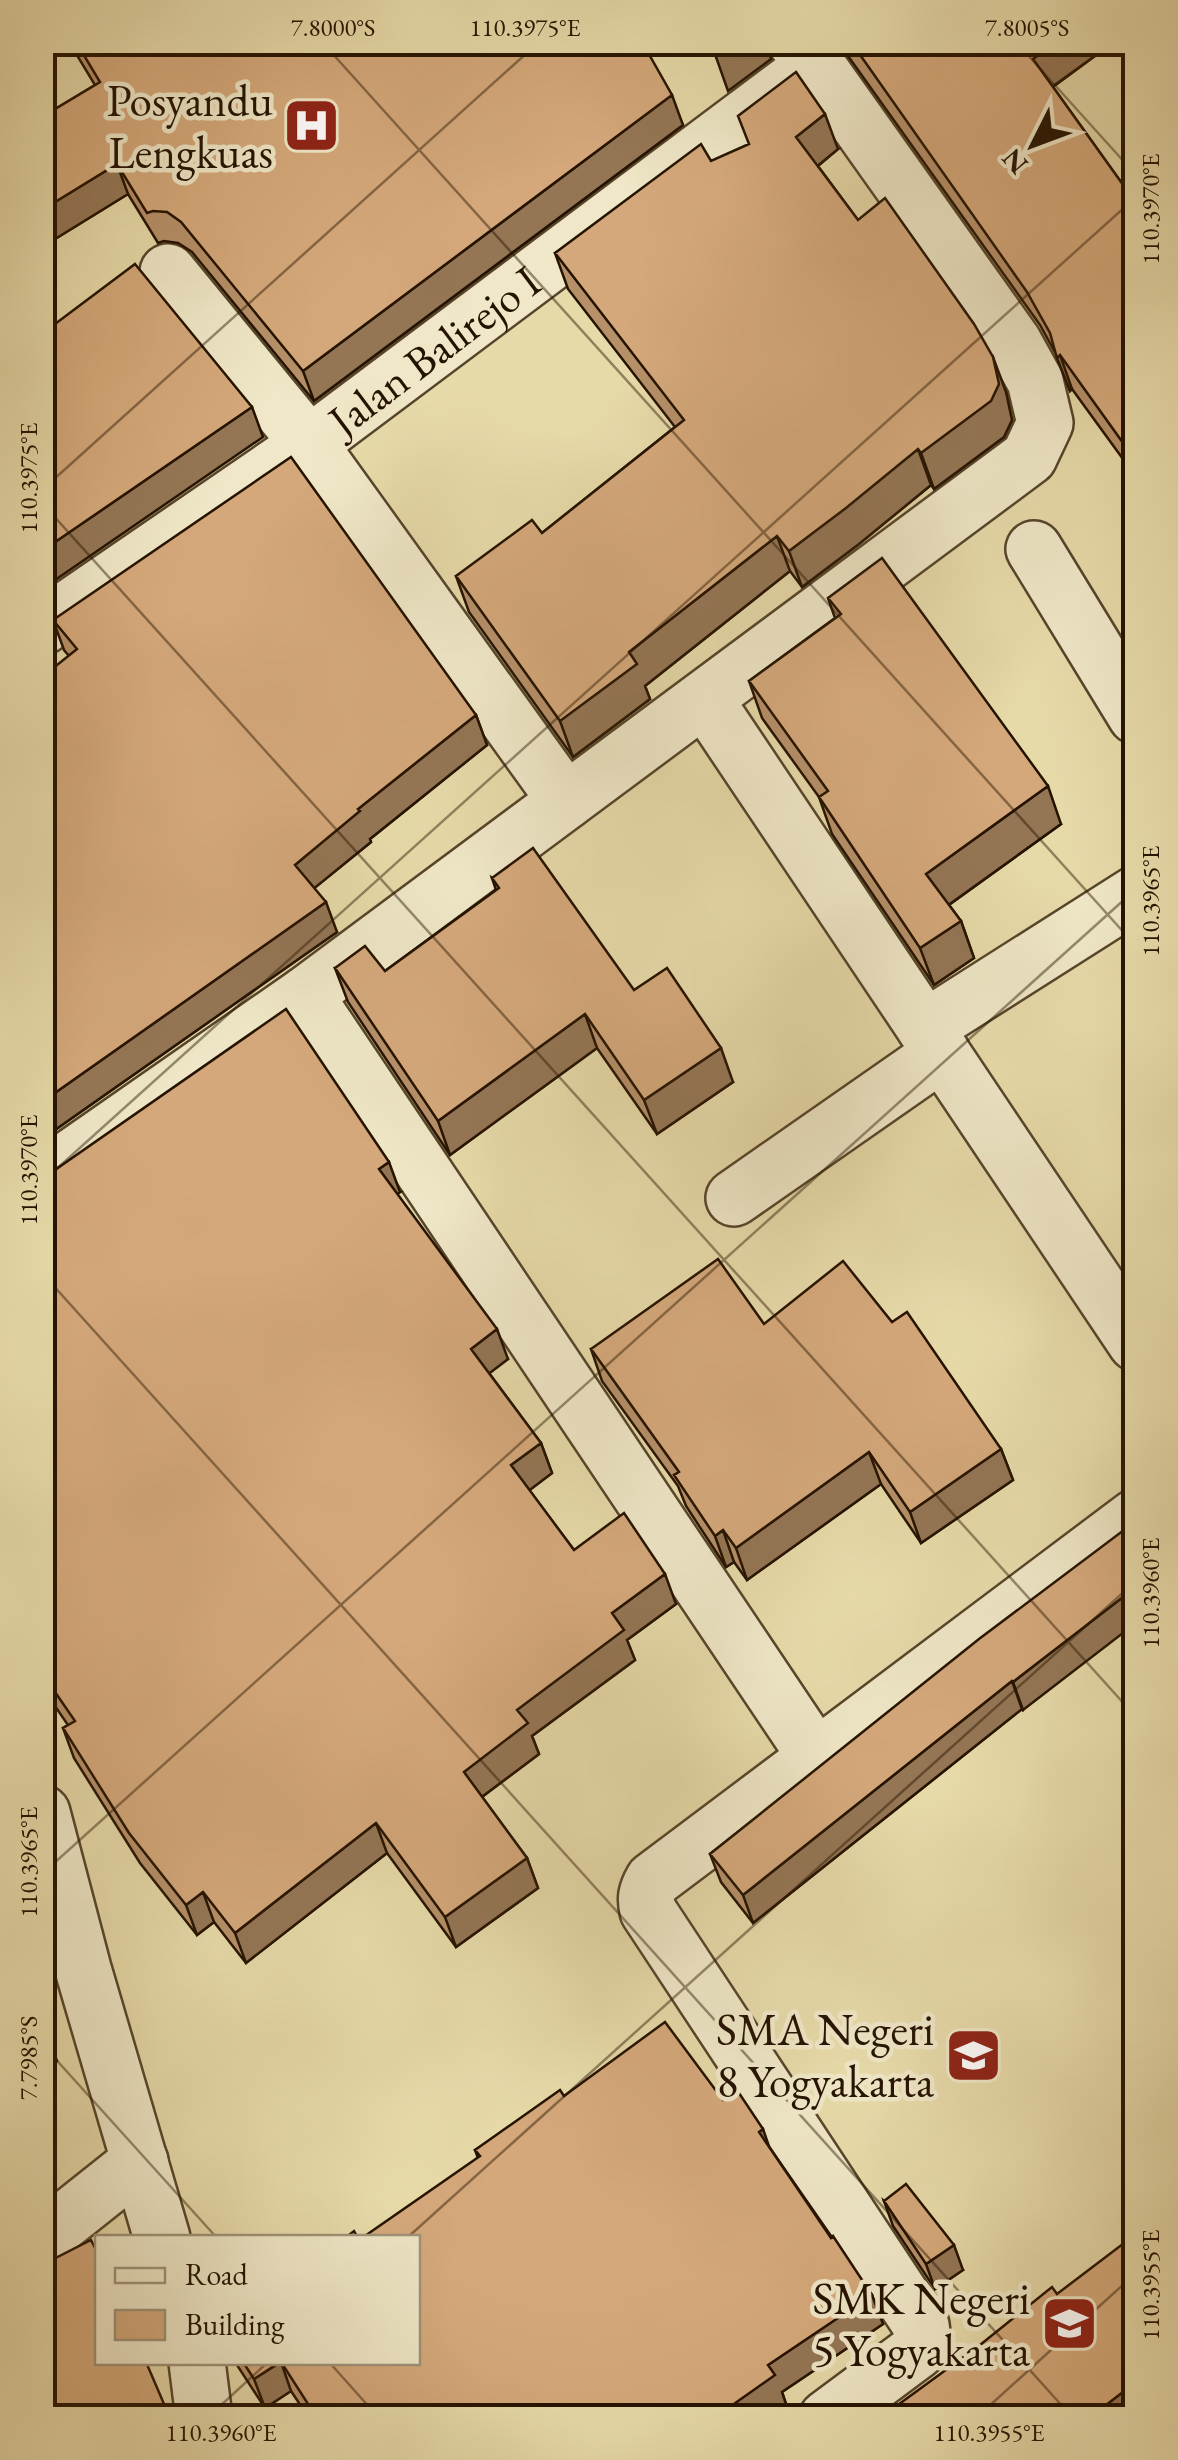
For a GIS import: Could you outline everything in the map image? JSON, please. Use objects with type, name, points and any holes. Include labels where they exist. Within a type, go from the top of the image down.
[{"type":"street","name":"Jalan Balirejo I","points":[[42,627],[308,444],[806,53]]},
{"type":"street","points":[[42,1178],[305,995],[1029,456],[1045,423],[1035,381],[1014,343],[806,53]]},
{"type":"street","points":[[168,272],[308,444],[566,801]]},
{"type":"street","points":[[1034,550],[1136,716]]},
{"type":"street","points":[[720,722],[1136,1343]]},
{"type":"street","points":[[734,1198],[933,1040],[1136,894]]},
{"type":"street","points":[[305,995],[816,1757]]},
{"type":"street","points":[[827,2418],[917,2351],[924,2341],[922,2325],[648,1912],[646,1892],[653,1880],[1136,1517]]},
{"type":"street","points":[[42,1812],[83,1969],[161,2235]]},
{"type":"street","points":[[42,2239],[140,2160]]},
{"type":"street","points":[[197,2365],[204,2418]]},
{"type":"building","points":[[76,42],[642,42],[672,95],[303,371],[181,222],[167,212],[147,213],[117,164],[42,210],[42,117],[100,82]]},
{"type":"building","points":[[711,42],[736,42],[716,57]]},
{"type":"building","points":[[851,42],[1055,42],[1033,59],[1126,189],[1136,182],[1136,461],[1060,355],[1057,358],[1050,333],[1027,292]]},
{"type":"building","points":[[796,72],[825,114],[796,137],[858,220],[885,198],[974,324],[993,357],[999,384],[991,401],[921,453],[918,449],[789,551],[777,536],[629,652],[637,664],[560,721],[456,576],[532,520],[542,533],[684,420],[555,253],[701,144],[711,161],[749,144],[738,116]]},
{"type":"building","points":[[135,264],[252,407],[42,551],[42,315],[51,327]]},
{"type":"building","points":[[291,457],[476,715],[295,865],[326,902],[42,1102],[42,677],[77,649],[53,620]]},
{"type":"building","points":[[882,558],[1048,786],[926,874],[961,921],[920,948],[819,797],[828,791],[749,681],[841,614],[828,598]]},
{"type":"building","points":[[533,848],[634,990],[667,968],[721,1048],[644,1100],[585,1014],[438,1121],[335,968],[365,946],[385,971],[499,888],[492,878]]},
{"type":"building","points":[[286,1009],[389,1162],[379,1169],[497,1329],[471,1349],[541,1443],[511,1465],[574,1550],[624,1513],[665,1574],[612,1613],[624,1630],[517,1710],[528,1723],[464,1772],[527,1858],[445,1917],[376,1823],[235,1933],[203,1892],[186,1905],[129,1833],[63,1728],[75,1721],[42,1673],[42,1176]]},
{"type":"building","points":[[718,1259],[764,1324],[843,1261],[892,1322],[907,1312],[1001,1449],[910,1512],[869,1452],[736,1548],[723,1530],[715,1536],[674,1475],[679,1472],[591,1349]]},
{"type":"building","points":[[1136,1521],[1136,1587],[743,1895],[710,1854],[979,1639]]},
{"type":"building","points":[[665,2022],[723,2100],[737,2090],[763,2129],[759,2132],[872,2295],[768,2365],[775,2375],[714,2418],[317,2418],[283,2365],[420,2365],[420,2235],[366,2235],[480,2156],[475,2150],[560,2090],[564,2096]]},
{"type":"building","points":[[906,2184],[954,2245],[926,2264],[884,2201]]},
{"type":"building","name":"SMK Negeri 5 Yogyakarta","points":[[1136,2234],[1136,2382],[1089,2418],[880,2418],[1052,2287],[1057,2294]]},
{"type":"building","points":[[91,2240],[95,2248],[95,2365],[147,2365],[170,2418],[42,2418],[42,2265]]},
{"type":"building","points":[[245,2365],[275,2365],[254,2379]]},
{"type":"place","name":"Posyandu Lengkuas","points":[[312,126]]},
{"type":"place","name":"SMA Negeri 8 Yogyakarta","points":[[973,2055]]},
{"type":"place","name":"SMK Negeri 5 Yogyakarta","points":[[1069,2324]]}]
